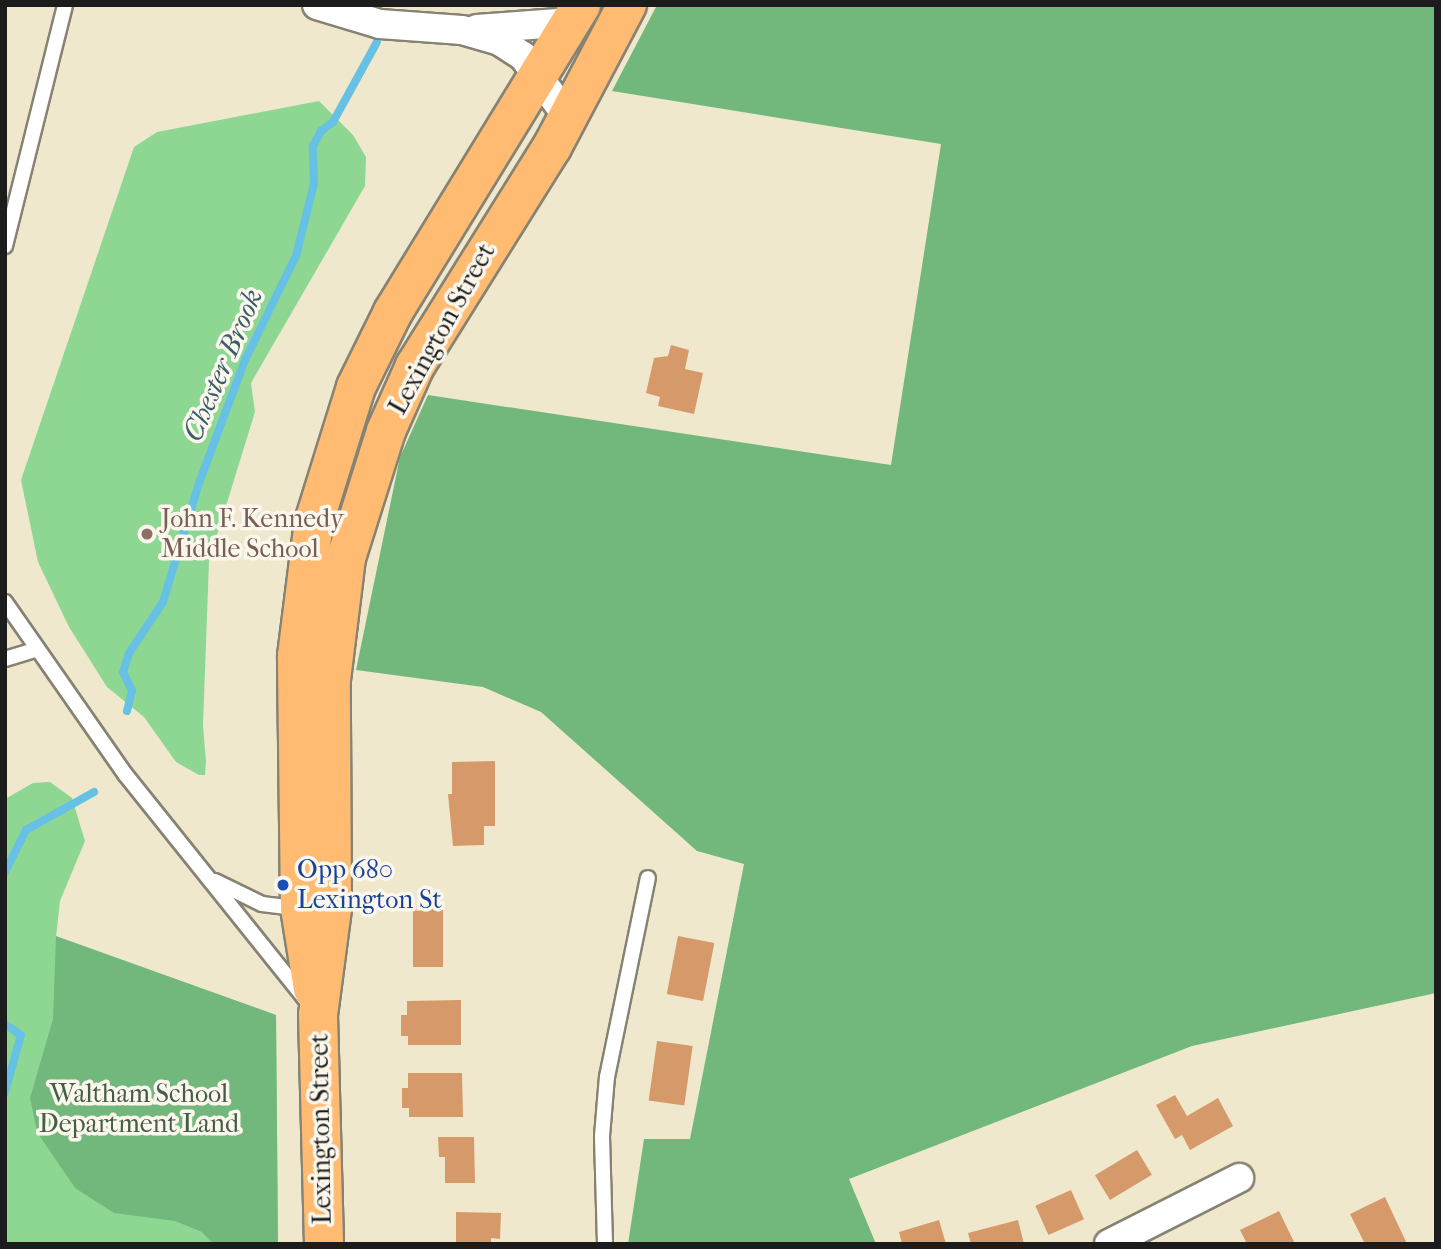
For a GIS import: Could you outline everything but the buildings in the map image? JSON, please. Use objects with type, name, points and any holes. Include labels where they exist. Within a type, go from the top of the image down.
[{"type":"main road","name":"Lexington Street","points":[[316,908],[331,680],[346,558],[364,494],[415,366],[567,116],[627,5]]},
{"type":"main road","name":"Lexington Street","points":[[324,1244],[316,908],[297,656],[312,535],[332,455],[356,387],[393,312],[576,14]]},
{"type":"street","points":[[317,5],[380,24],[462,30],[498,40],[523,57],[537,80],[567,116]]},
{"type":"street","points":[[462,30],[576,14]]},
{"type":"street","points":[[1109,1244],[1239,1178]]},
{"type":"lane","points":[[5,246],[65,5]]},
{"type":"lane","points":[[5,602],[35,650],[204,874],[318,1015]]},
{"type":"lane","points":[[5,659],[35,650]]},
{"type":"lane","points":[[204,874],[262,904],[316,908]]},
{"type":"lane","points":[[605,1244],[601,1136],[607,1077],[648,878]]},
{"type":"green space","points":[[657,5],[1436,5],[1436,993],[1192,1046],[849,1179],[876,1244],[628,1244],[644,1139],[690,1139],[744,864],[697,851],[541,712],[483,687],[356,670],[400,457],[428,395],[891,465],[941,144],[612,91]]},
{"type":"green space","points":[[319,101],[353,135],[366,157],[365,186],[251,383],[255,412],[209,561],[203,726],[206,761],[205,775],[199,775],[176,762],[144,717],[107,687],[69,627],[38,562],[21,480],[134,147],[157,132]]},
{"type":"green space","name":"Waltham School Department Land","points":[[50,782],[72,798],[85,841],[60,901],[56,937],[276,1015],[278,1244],[5,1244],[5,799],[33,783]]},
{"type":"green space","name":"Waltham School Department Land","points":[[56,936],[276,1015],[278,1244],[213,1244],[202,1232],[175,1221],[114,1213],[75,1188],[37,1132],[30,1098],[53,1019]]},
{"type":"waterway","name":"Chester Brook","points":[[127,711],[132,691],[123,672],[129,653],[163,602],[199,483],[245,360],[296,256],[314,183],[313,146],[321,131],[333,122],[377,42]]},
{"type":"waterway","name":"Chester Brook","points":[[5,872],[26,830],[94,792]]},
{"type":"waterway","name":"Chester Brook","points":[[5,1024],[21,1035],[5,1092]]},
{"type":"place","name":"John F. Kennedy Middle School","points":[[147,534]]},
{"type":"place","name":"Opp 680 Lexington St","points":[[283,885]]}]
